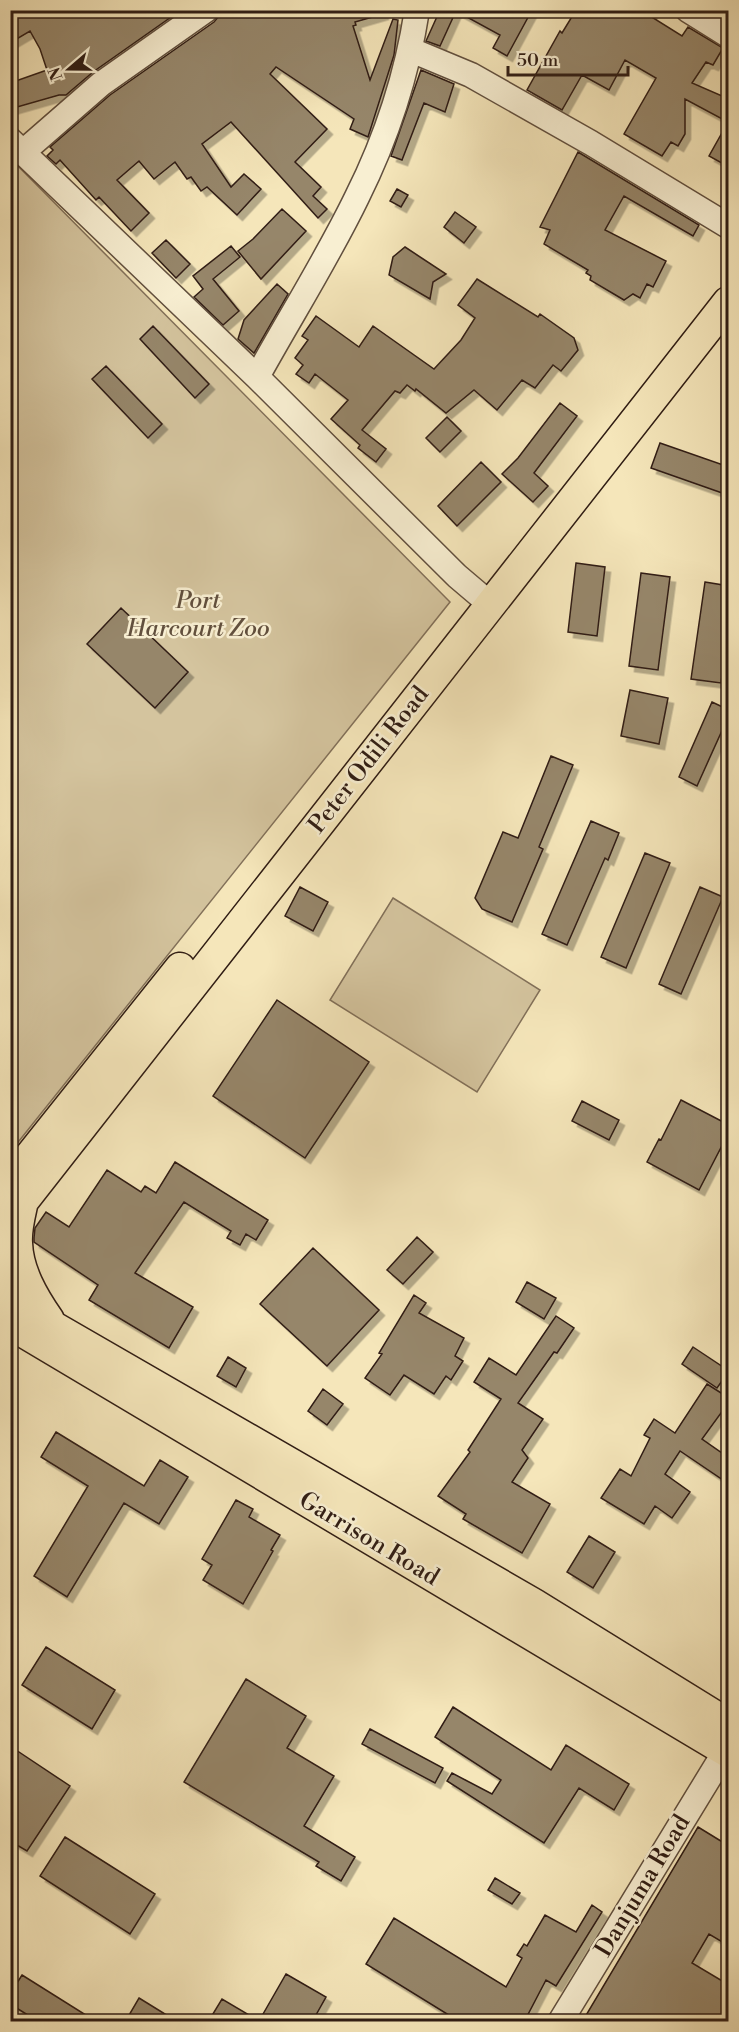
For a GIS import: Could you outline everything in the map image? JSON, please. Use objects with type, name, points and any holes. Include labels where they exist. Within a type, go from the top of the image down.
[{"type":"main road","name":"Peter Odili Road","points":[[16,1186],[484,599],[592,446],[729,277]]},
{"type":"main road","name":"Peter Odili Road","points":[[16,1186],[484,599],[729,302]]},
{"type":"main road","points":[[10,1347],[56,1340],[34,1299],[20,1263],[17,1244],[16,1186]]},
{"type":"main road","name":"Garrison Road","points":[[10,1298],[56,1340],[728,1742]]},
{"type":"main road","name":"Garrison Road","points":[[10,1324],[56,1340]]},
{"type":"street","points":[[206,10],[17,146],[256,377],[457,576],[484,599]]},
{"type":"street","points":[[256,377],[311,283],[357,197],[402,82],[411,50],[417,10]]},
{"type":"street","points":[[688,10],[729,35]]},
{"type":"street","points":[[411,50],[471,75],[591,142],[729,226]]},
{"type":"street","name":"Danjuma Road","points":[[560,2022],[728,1742]]},
{"type":"green space","name":"Port Harcourt Zoo","points":[[11,159],[450,602],[11,1151]]},
{"type":"green space","points":[[393,898],[540,990],[477,1092],[330,1000]]},
{"type":"building","points":[[10,10],[181,10],[93,72],[66,95],[10,109],[10,83],[47,70],[40,49],[30,31],[10,43]]},
{"type":"building","points":[[220,10],[382,10],[383,14],[355,22],[356,25],[353,26],[370,80],[393,19],[398,20],[394,55],[368,137],[350,129],[354,119],[276,67],[270,74],[327,129],[295,162],[321,187],[313,196],[327,209],[318,218],[231,122],[202,144],[231,187],[244,174],[261,189],[237,215],[207,187],[201,191],[191,177],[187,179],[175,162],[154,179],[139,161],[117,180],[149,213],[131,231],[99,197],[96,200],[60,160],[56,164],[47,156],[53,150],[50,147],[110,95],[214,22]]},
{"type":"building","points":[[440,10],[532,10],[507,56],[493,48],[500,35],[456,11],[440,46],[426,41]]},
{"type":"building","points":[[576,10],[588,17],[592,10],[653,10],[650,16],[682,36],[688,27],[723,48],[713,65],[706,62],[692,83],[729,99],[729,167],[709,156],[728,122],[685,99],[685,134],[678,146],[671,142],[662,156],[624,134],[656,78],[625,60],[609,90],[582,75],[562,110],[527,90],[560,31],[562,33]]},
{"type":"building","points":[[421,70],[454,84],[445,112],[424,103],[402,160],[391,156]]},
{"type":"building","points":[[578,152],[699,225],[693,236],[624,196],[605,230],[666,261],[653,287],[647,284],[640,298],[633,294],[624,300],[590,280],[591,276],[586,273],[588,270],[544,244],[550,230],[540,227]]},
{"type":"building","points":[[397,189],[408,195],[401,207],[390,201]]},
{"type":"building","points":[[282,209],[306,231],[261,279],[238,251]]},
{"type":"building","points":[[455,212],[476,227],[464,243],[444,227]]},
{"type":"building","points":[[166,240],[190,264],[176,278],[152,253]]},
{"type":"building","points":[[231,246],[240,257],[213,279],[239,311],[223,325],[194,297],[203,289],[193,276]]},
{"type":"building","points":[[405,247],[446,274],[433,282],[430,299],[389,275],[393,257]]},
{"type":"building","points":[[477,279],[538,317],[540,314],[574,338],[578,350],[561,371],[553,365],[535,388],[522,380],[497,410],[474,390],[446,413],[416,389],[415,391],[407,385],[400,393],[395,391],[362,430],[386,449],[376,462],[358,448],[360,445],[331,419],[348,400],[315,374],[309,383],[296,374],[303,365],[295,358],[308,340],[302,336],[316,316],[359,347],[373,326],[434,369],[461,340],[475,318],[458,305]]},
{"type":"building","points":[[277,284],[288,294],[254,353],[238,339],[244,320]]},
{"type":"building","points":[[153,326],[209,384],[195,398],[140,339]]},
{"type":"building","points":[[106,366],[162,424],[148,438],[92,379]]},
{"type":"building","points":[[560,403],[577,416],[534,473],[548,486],[533,502],[502,474],[518,458]]},
{"type":"building","points":[[447,417],[461,431],[440,452],[426,438]]},
{"type":"building","points":[[660,443],[729,467],[729,483],[725,494],[651,468]]},
{"type":"building","points":[[481,462],[501,482],[457,526],[438,506]]},
{"type":"building","points":[[576,563],[605,567],[597,636],[568,632]]},
{"type":"building","points":[[641,573],[670,577],[658,670],[629,666]]},
{"type":"building","points":[[705,582],[729,586],[729,627],[721,683],[691,679]]},
{"type":"building","points":[[121,608],[188,672],[155,708],[87,644]]},
{"type":"building","points":[[630,690],[668,698],[659,744],[621,736]]},
{"type":"building","points":[[712,702],[729,710],[729,715],[697,786],[679,777]]},
{"type":"building","points":[[551,756],[573,765],[539,847],[543,849],[512,922],[482,909],[475,898],[503,832],[518,838]]},
{"type":"building","points":[[591,821],[619,833],[608,860],[605,858],[567,945],[542,934]]},
{"type":"building","points":[[645,853],[670,863],[626,968],[601,957]]},
{"type":"building","points":[[300,887],[328,902],[313,931],[285,916]]},
{"type":"building","points":[[700,887],[723,897],[681,994],[659,984]]},
{"type":"building","points":[[277,1000],[369,1062],[305,1158],[213,1096]]},
{"type":"building","points":[[681,1100],[729,1125],[729,1132],[699,1190],[647,1162]]},
{"type":"building","points":[[582,1101],[619,1120],[609,1140],[572,1121]]},
{"type":"building","points":[[175,1162],[268,1220],[256,1240],[246,1234],[240,1245],[227,1238],[231,1231],[184,1202],[135,1273],[193,1307],[169,1348],[89,1300],[98,1285],[34,1242],[34,1238],[35,1228],[46,1212],[69,1227],[107,1170],[141,1192],[145,1186],[156,1193]]},
{"type":"building","points":[[417,1237],[433,1252],[403,1284],[387,1270]]},
{"type":"building","points":[[313,1248],[379,1310],[327,1366],[260,1304]]},
{"type":"building","points":[[527,1282],[556,1298],[544,1319],[516,1302]]},
{"type":"building","points":[[414,1295],[426,1303],[419,1313],[464,1338],[455,1356],[463,1361],[451,1380],[446,1376],[434,1394],[404,1375],[390,1395],[365,1378],[382,1354],[379,1353]]},
{"type":"building","points":[[556,1316],[574,1328],[518,1403],[543,1419],[522,1450],[528,1458],[512,1482],[550,1504],[522,1553],[463,1519],[466,1514],[438,1496],[470,1452],[468,1450],[501,1399],[474,1382],[489,1358],[516,1375]]},
{"type":"building","points":[[693,1347],[729,1371],[717,1388],[682,1364]]},
{"type":"building","points":[[228,1357],[246,1368],[236,1387],[217,1376]]},
{"type":"building","points":[[707,1384],[729,1398],[729,1402],[702,1439],[729,1458],[729,1484],[680,1451],[665,1474],[690,1492],[672,1518],[655,1506],[644,1524],[601,1498],[620,1469],[631,1476],[650,1438],[644,1435],[654,1419],[675,1433]]},
{"type":"building","points":[[323,1389],[343,1404],[327,1425],[308,1411]]},
{"type":"building","points":[[56,1432],[144,1486],[160,1460],[188,1477],[159,1524],[124,1503],[67,1597],[34,1576],[88,1486],[41,1457]]},
{"type":"building","points":[[236,1500],[253,1509],[249,1517],[280,1535],[243,1604],[203,1580],[212,1565],[202,1559]]},
{"type":"building","points":[[589,1536],[615,1552],[593,1588],[567,1572]]},
{"type":"building","points":[[46,1647],[115,1690],[92,1729],[22,1685]]},
{"type":"building","points":[[246,1679],[306,1716],[287,1748],[334,1776],[304,1826],[355,1857],[341,1881],[316,1866],[319,1862],[184,1782]]},
{"type":"building","points":[[453,1707],[551,1770],[566,1745],[629,1784],[614,1810],[579,1788],[544,1843],[447,1781],[452,1773],[492,1794],[501,1780],[435,1737]]},
{"type":"building","points":[[370,1729],[443,1768],[435,1783],[362,1744]]},
{"type":"building","points":[[10,1746],[70,1786],[27,1851],[10,1841]]},
{"type":"building","points":[[698,1827],[729,1846],[729,1946],[709,1934],[692,1963],[729,1985],[729,2022],[582,2022]]},
{"type":"building","points":[[65,1837],[155,1894],[130,1934],[40,1876]]},
{"type":"building","points":[[495,1878],[520,1893],[512,1904],[488,1890]]},
{"type":"building","points":[[592,1905],[602,1912],[556,1986],[546,1980],[524,2022],[460,2022],[366,1964],[394,1918],[506,1987],[522,1958],[517,1955],[524,1944],[527,1946],[545,1915],[576,1932]]},
{"type":"building","points":[[286,1974],[326,1997],[312,2022],[208,2022],[222,1999],[259,2021]]},
{"type":"building","points":[[22,1975],[97,2022],[39,2022],[10,2004],[10,1994]]},
{"type":"building","points":[[139,1998],[178,2022],[125,2022]]}]
